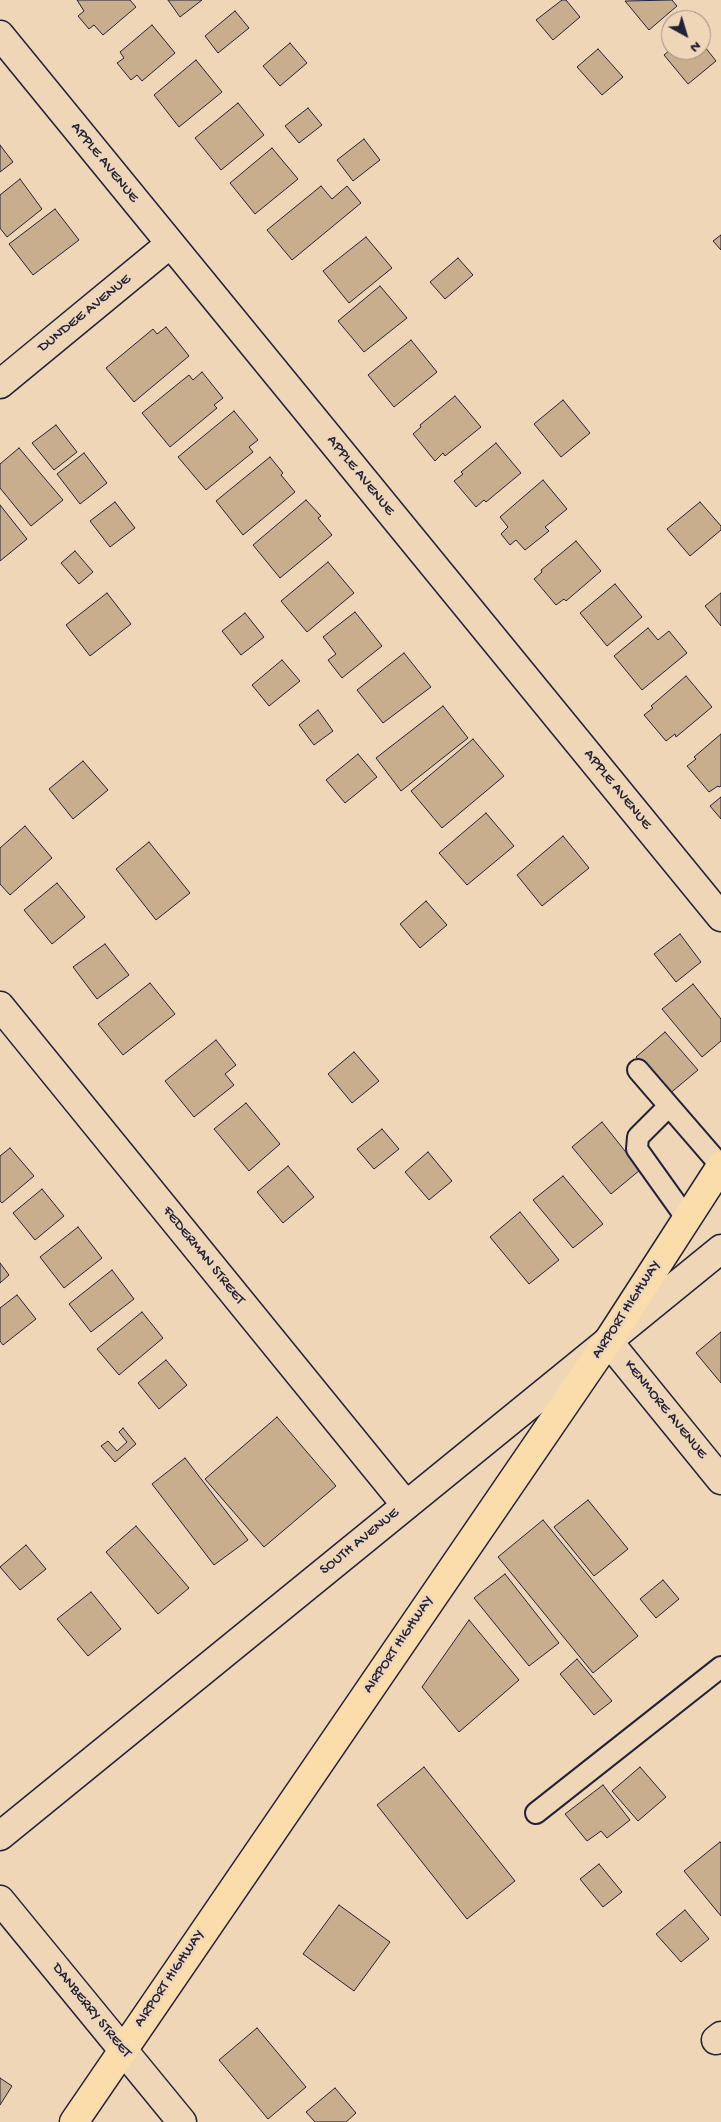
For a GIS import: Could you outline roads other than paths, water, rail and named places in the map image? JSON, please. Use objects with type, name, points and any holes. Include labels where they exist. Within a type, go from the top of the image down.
[{"type":"main road","name":"AIRPORT HIGHWAY","points":[[74,2122],[122,2049],[608,1341],[721,1166]]},
{"type":"street","name":"APPLE AVENUE","points":[[0,35],[721,917]]},
{"type":"street","name":"DUNDEE AVENUE","points":[[0,384],[170,244]]},
{"type":"street","name":"FEDERMAN STREET","points":[[0,1006],[406,1505]]},
{"type":"street","name":"SOUTH AVENUE","points":[[0,1836],[721,1249]]},
{"type":"street","name":"KENMORE AVENUE","points":[[608,1341],[721,1480]]},
{"type":"street","name":"DANBERRY STREET","points":[[0,1900],[182,2122]]},
{"type":"lane","points":[[638,1070],[721,1166]]},
{"type":"lane","points":[[669,1106],[638,1137],[637,1149],[687,1219]]},
{"type":"lane","points":[[536,1813],[721,1667]]}]
